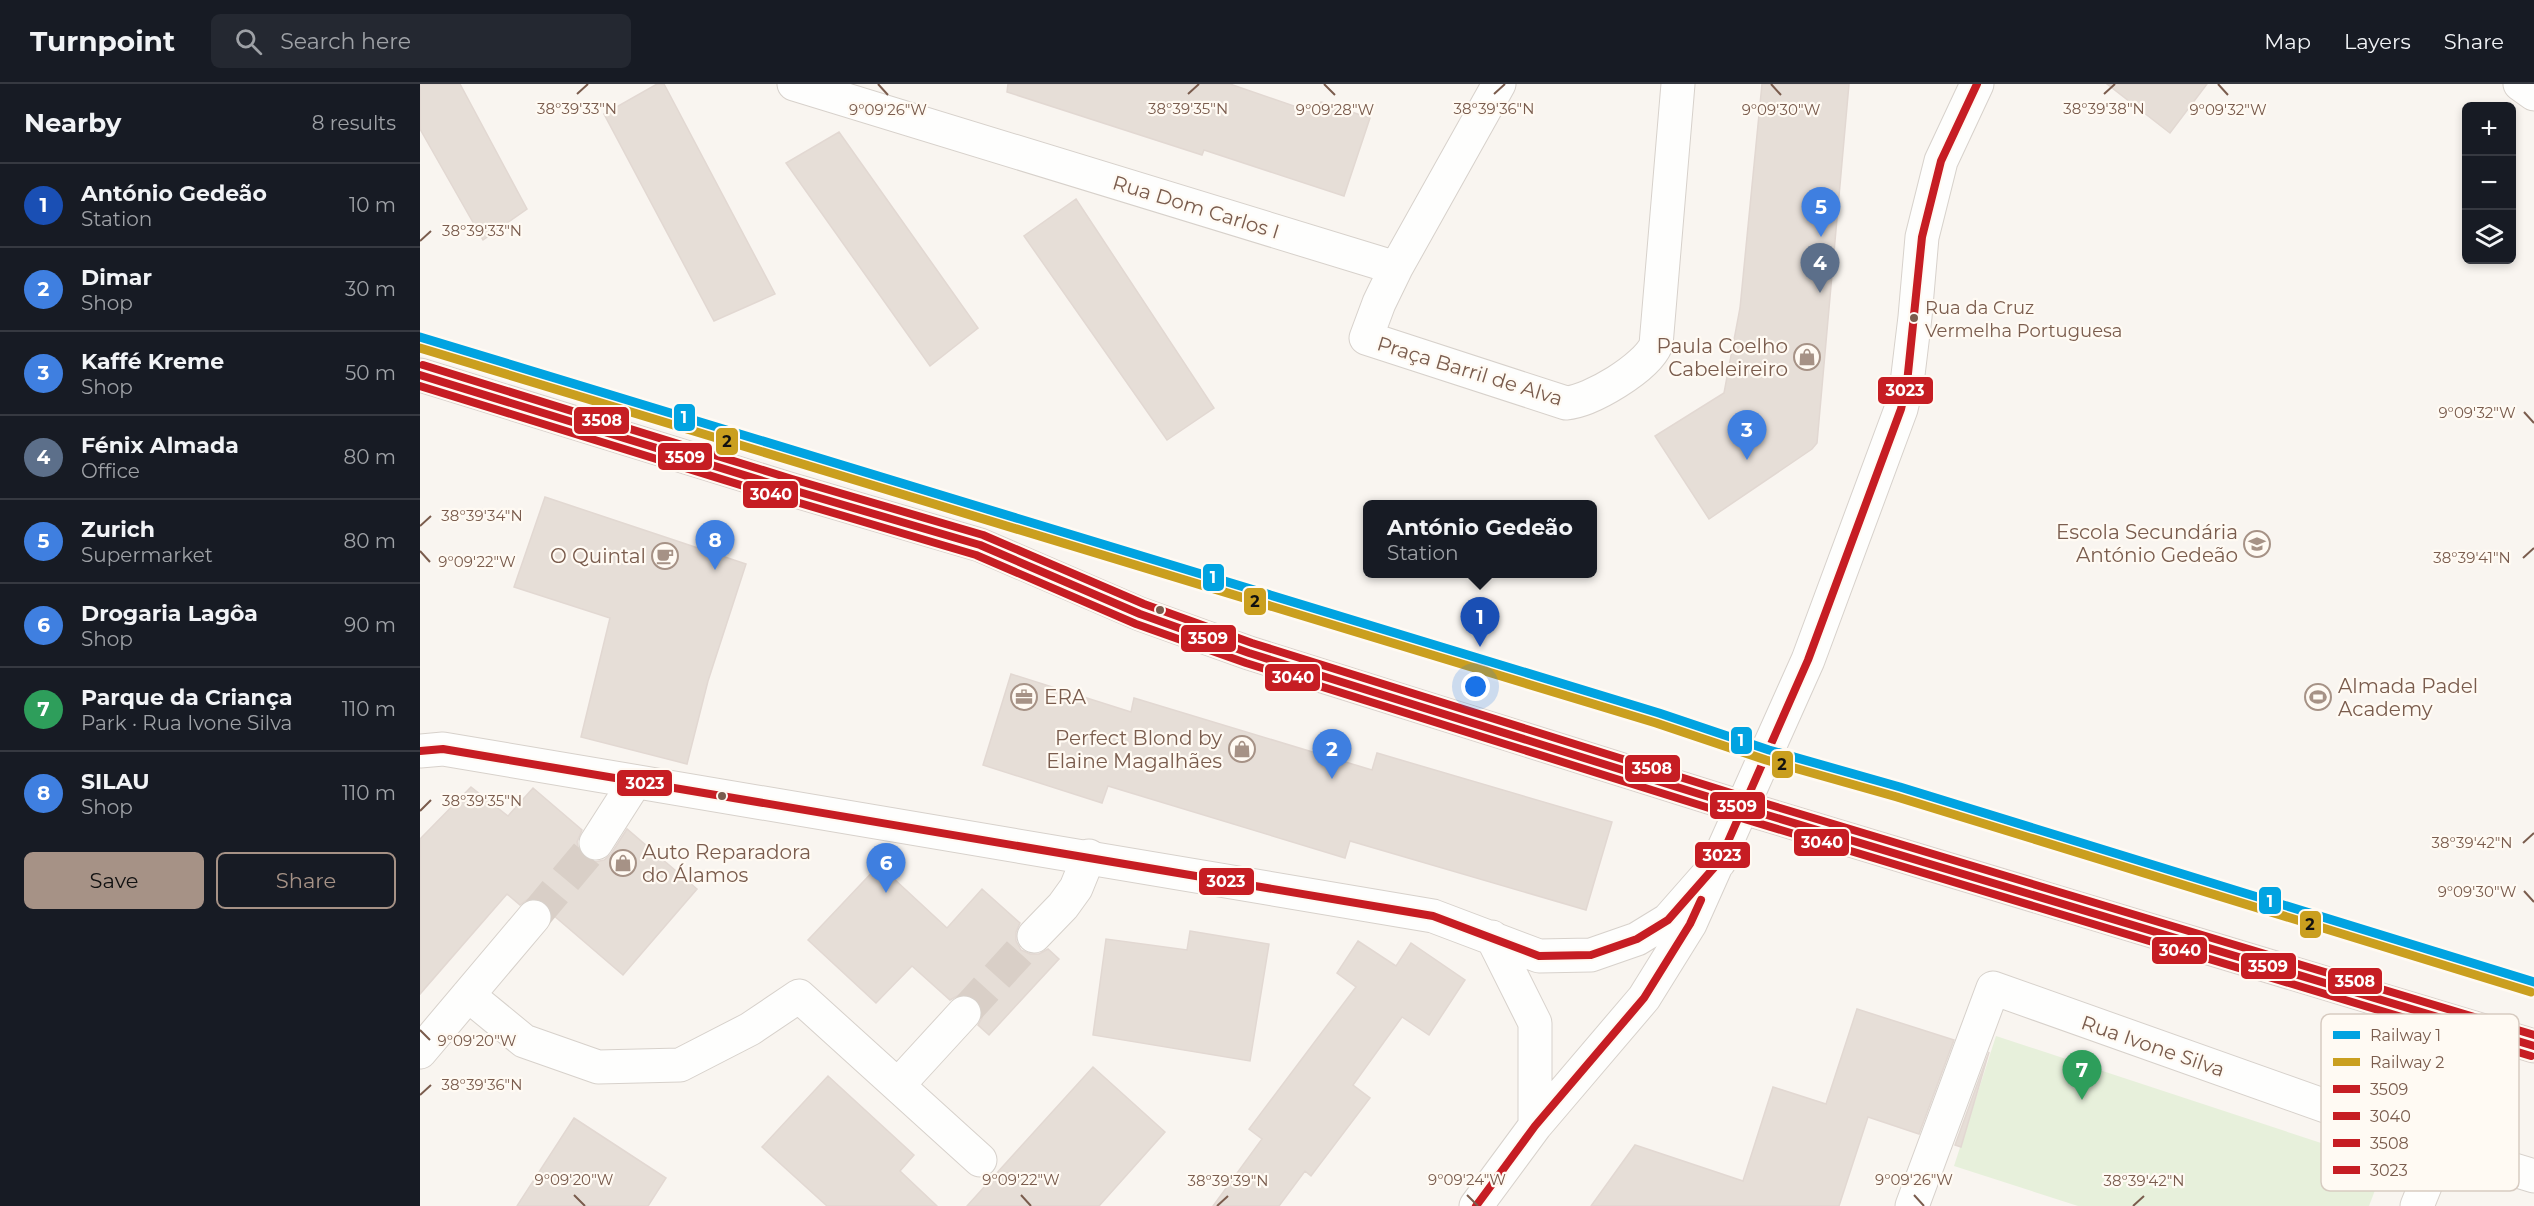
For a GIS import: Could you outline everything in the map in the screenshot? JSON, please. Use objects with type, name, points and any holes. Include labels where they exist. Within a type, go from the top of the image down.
[{"type":"main road","points":[[420,375],[789,489],[980,545],[1140,615],[1249,653],[1744,808],[2428,1014]]},
{"type":"main road","points":[[2519,1041],[2534,1046]]},
{"type":"street","name":"Rua Dom Carlos I","points":[[794,84],[1396,268]]},
{"type":"street","points":[[1396,268],[1499,84]]},
{"type":"street","name":"Praça Barril de Alva","points":[[1396,268],[1378,303],[1366,338],[1566,403],[1589,398],[1643,363],[1656,345],[1678,84]]},
{"type":"street","points":[[1476,1206],[1535,1126],[1644,998],[1690,924],[1744,808],[1808,660],[1901,409],[1907,383],[1914,328],[1922,237],[1941,161],[1977,84]]},
{"type":"street","points":[[2520,84],[2534,94]]},
{"type":"street","points":[[420,751],[443,749],[1433,915],[1539,956],[1591,955],[1637,939],[1668,920],[1719,862]]},
{"type":"street","points":[[597,843],[635,782]]},
{"type":"street","points":[[1034,936],[1076,888],[1089,856]]},
{"type":"street","points":[[420,1052],[534,917]]},
{"type":"street","points":[[1492,937],[1535,1023],[1535,1126]]},
{"type":"street","name":"Rua Ivone Silva","points":[[1912,1206],[1993,988],[2321,1104]]},
{"type":"street","points":[[468,995],[524,1041],[598,1067],[680,1065],[750,1029],[799,996],[980,1160]]},
{"type":"street","points":[[898,1084],[964,1013]]},
{"type":"street","name":"Rua Ivone Silva","points":[[2519,1171],[2534,1176]]},
{"type":"street","points":[[2418,1206],[2423,1191]]},
{"type":"green space","points":[[1996,1036],[2321,1143],[2321,1191],[2375,1191],[2369,1206],[2078,1206],[1954,1166]]},
{"type":"building","points":[[420,84],[460,84],[527,209],[483,240],[420,129]]},
{"type":"building","points":[[657,84],[664,84],[775,294],[714,321],[604,114]]},
{"type":"building","points":[[1008,84],[1230,84],[1317,114],[1321,102],[1370,118],[1344,196],[1204,150],[1202,155],[1007,92]]},
{"type":"building","points":[[1762,84],[1849,84],[1817,443],[1812,449],[1709,519],[1655,436],[1724,393],[1740,308]]},
{"type":"building","points":[[2107,84],[2207,84],[2170,133]]},
{"type":"building","points":[[839,132],[978,328],[930,366],[786,163]]},
{"type":"building","points":[[1076,199],[1214,408],[1167,440],[1024,236]]},
{"type":"building","points":[[545,497],[746,564],[708,681],[687,764],[581,737],[610,618],[514,587]]},
{"type":"building","points":[[1011,674],[1131,712],[1134,698],[1372,770],[1377,753],[1612,822],[1586,910],[1350,841],[1345,858],[1108,786],[1102,803],[983,765]]},
{"type":"building","points":[[471,787],[508,816],[533,788],[582,830],[577,842],[579,851],[585,858],[595,862],[604,860],[611,854],[627,829],[697,889],[623,975],[552,914],[546,902],[528,899],[520,905],[507,894],[420,994],[420,839]]},
{"type":"building","points":[[879,865],[947,928],[982,889],[1020,923],[1016,932],[1016,941],[1021,950],[1030,954],[1039,954],[1048,949],[1059,959],[989,1035],[978,1025],[982,1018],[982,1008],[976,999],[969,995],[959,995],[950,1000],[912,966],[876,1003],[808,940]]},
{"type":"building","points":[[1190,931],[1269,944],[1250,1061],[1093,1035],[1106,939],[1187,950]]},
{"type":"building","points":[[1358,941],[1396,966],[1411,943],[1465,980],[1429,1035],[1402,1017],[1353,1085],[1370,1098],[1311,1176],[1305,1171],[1279,1206],[1213,1206],[1262,1139],[1249,1129],[1356,987],[1337,973]]},
{"type":"building","points":[[1857,1009],[1954,1040],[1919,1134],[1868,1117],[1839,1206],[1591,1206],[1635,1145],[1743,1181],[1773,1087],[1826,1104]]},
{"type":"building","points":[[1989,1052],[1961,1147],[1955,1145]]},
{"type":"building","points":[[1093,1067],[1165,1132],[1099,1206],[967,1206]]},
{"type":"building","points":[[828,1076],[914,1155],[900,1171],[937,1206],[827,1206],[762,1147]]},
{"type":"building","points":[[574,1118],[666,1178],[648,1206],[517,1206]]},
{"type":"tunnel","points":[[534,917],[596,843]]},
{"type":"tunnel","points":[[964,1013],[1034,936]]},
{"type":"rail line","name":"1","points":[[420,337],[1659,713],[1769,750],[1900,787],[2534,982]]},
{"type":"rail line","name":"2","points":[[420,348],[1656,723],[1766,760],[1897,797],[2531,992]]},
{"type":"transit line","name":"3023","points":[[420,751],[443,749],[1433,916],[1539,956],[1591,955],[1637,939],[1668,920],[1719,862],[1808,660],[1901,409],[1907,383],[1922,237],[1941,161],[1977,84]]},
{"type":"transit line","name":"3508","points":[[423,365],[792,479],[983,535],[1144,604],[1252,643],[1747,798],[2464,1014]]},
{"type":"transit line","name":"3509","points":[[420,375],[789,489],[980,545],[1140,614],[1249,653],[1744,808],[2428,1014]]},
{"type":"transit line","name":"3040","points":[[420,386],[976,555],[1136,624],[1246,663],[1741,818],[2392,1014]]},
{"type":"transit line","name":"3023","points":[[1476,1206],[1535,1126],[1644,998],[1690,924],[1701,900]]},
{"type":"transit line","name":"3508","points":[[2519,1030],[2534,1035]]},
{"type":"transit line","name":"3509","points":[[2519,1041],[2534,1046]]},
{"type":"transit line","name":"3040","points":[[2519,1052],[2531,1056]]},
{"type":"place","name":"Zurich","points":[[1821,237]]},
{"type":"place","name":"Fénix Almada","points":[[1820,293]]},
{"type":"place","name":"Rua da Cruz Vermelha Portuguesa","points":[[1914,318]]},
{"type":"place","name":"Paula Coelho Cabeleireiro","points":[[1807,357]]},
{"type":"place","name":"Kaffé Kreme","points":[[1747,460]]},
{"type":"place","name":"Escola Secundária António Gedeão","points":[[2257,544]]},
{"type":"place","name":"O Quintal","points":[[665,556]]},
{"type":"place","name":"SILAU","points":[[715,570]]},
{"type":"place","name":"António Gedeão","points":[[1480,647]]},
{"type":"place","name":"ERA","points":[[1024,697]]},
{"type":"place","name":"Almada Padel Academy","points":[[2318,697]]},
{"type":"place","name":"Perfect Blond by Elaine Magalhães","points":[[1242,749]]},
{"type":"place","name":"Dimar","points":[[1332,779]]},
{"type":"place","name":"Auto Reparadora do Álamos","points":[[623,863]]},
{"type":"place","name":"Drogaria Lagôa","points":[[886,893]]},
{"type":"place","name":"Parque da Criança","points":[[2082,1100]]}]
